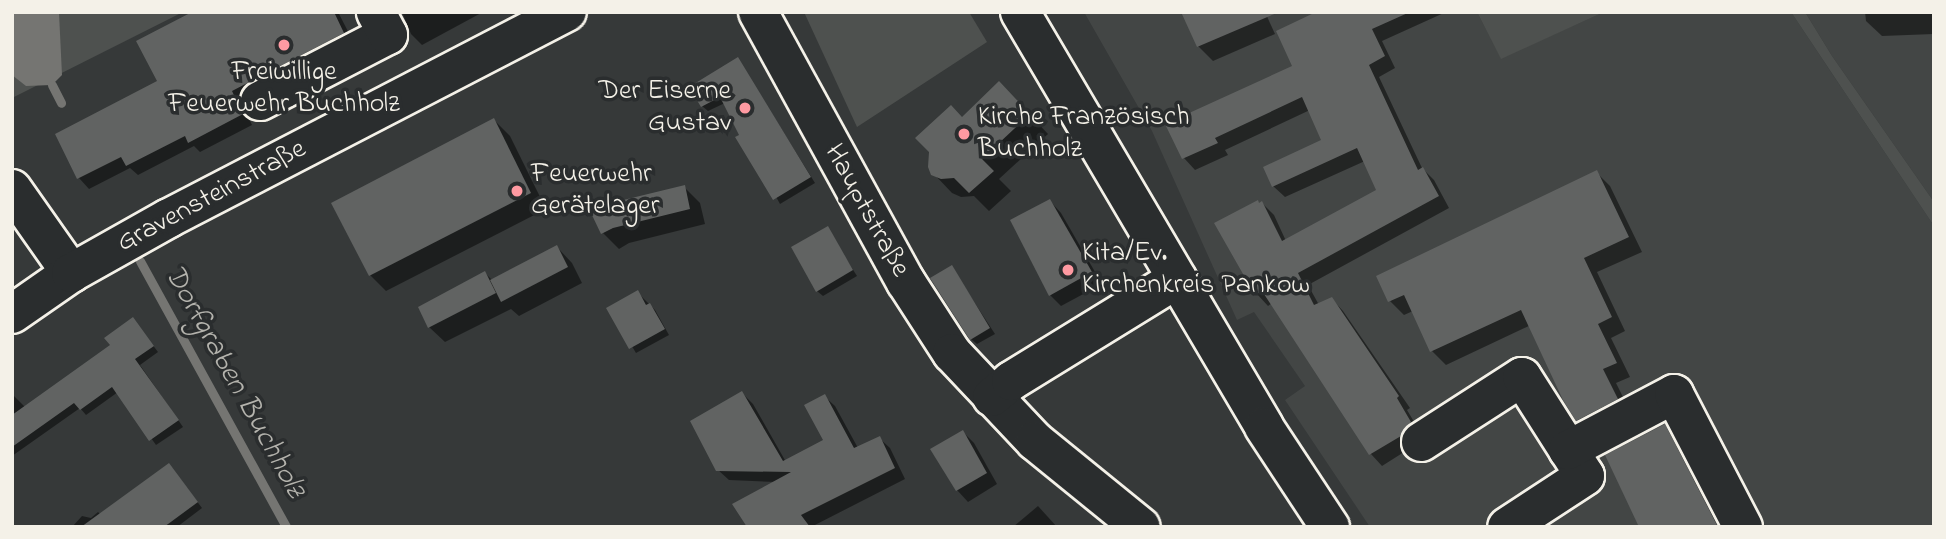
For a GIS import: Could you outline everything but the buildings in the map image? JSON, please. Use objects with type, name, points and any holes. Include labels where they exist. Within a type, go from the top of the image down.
[{"type":"street","points":[[260,102],[388,35],[376,12]]},
{"type":"street","name":"Gravensteinstraße","points":[[12,314],[71,273],[169,218],[566,12]]},
{"type":"street","name":"Hauptstraße","points":[[758,12],[905,282],[952,352],[1035,441],[1141,527]]},
{"type":"street","points":[[1020,12],[1264,427],[1330,527]]},
{"type":"street","points":[[12,189],[71,273]]},
{"type":"street","points":[[992,397],[1011,381],[1177,279]]},
{"type":"street","points":[[1421,442],[1522,377],[1585,476],[1507,527]]},
{"type":"street","points":[[1568,450],[1674,394],[1743,527]]},
{"type":"shaded area","points":[[12,12],[183,12],[12,98]]},
{"type":"shaded area","points":[[12,12],[59,13],[62,75],[52,85],[26,86],[12,75]]},
{"type":"shaded area","points":[[804,12],[969,12],[987,42],[857,127]]},
{"type":"shaded area","points":[[1084,12],[1477,12],[1501,58],[1604,12],[1791,12],[1934,226],[1934,527],[1370,527],[1285,400],[1305,386],[1254,312],[1237,320],[1152,131]]},
{"type":"shaded area","points":[[1477,12],[1604,12],[1501,59]]},
{"type":"shaded area","points":[[1791,12],[1805,12],[1832,56],[1934,202],[1934,226]]},
{"type":"shaded area","points":[[1805,12],[1934,12],[1934,202],[1832,56]]},
{"type":"waterway","name":"Dorfgraben Buchholz","points":[[52,85],[61,103]]},
{"type":"waterway","name":"Dorfgraben Buchholz","points":[[140,261],[286,527]]},
{"type":"place","name":"Freiwillige Feuerwehr Buchholz","points":[[284,45]]},
{"type":"place","name":"Der Eiserne Gustav","points":[[745,108]]},
{"type":"place","name":"Kirche Französisch Buchholz","points":[[964,134]]},
{"type":"place","name":"Feuerwehr Gerätelager","points":[[517,191]]},
{"type":"place","name":"Kita/Ev. Kirchenkreis Pankow","points":[[1068,270]]}]
